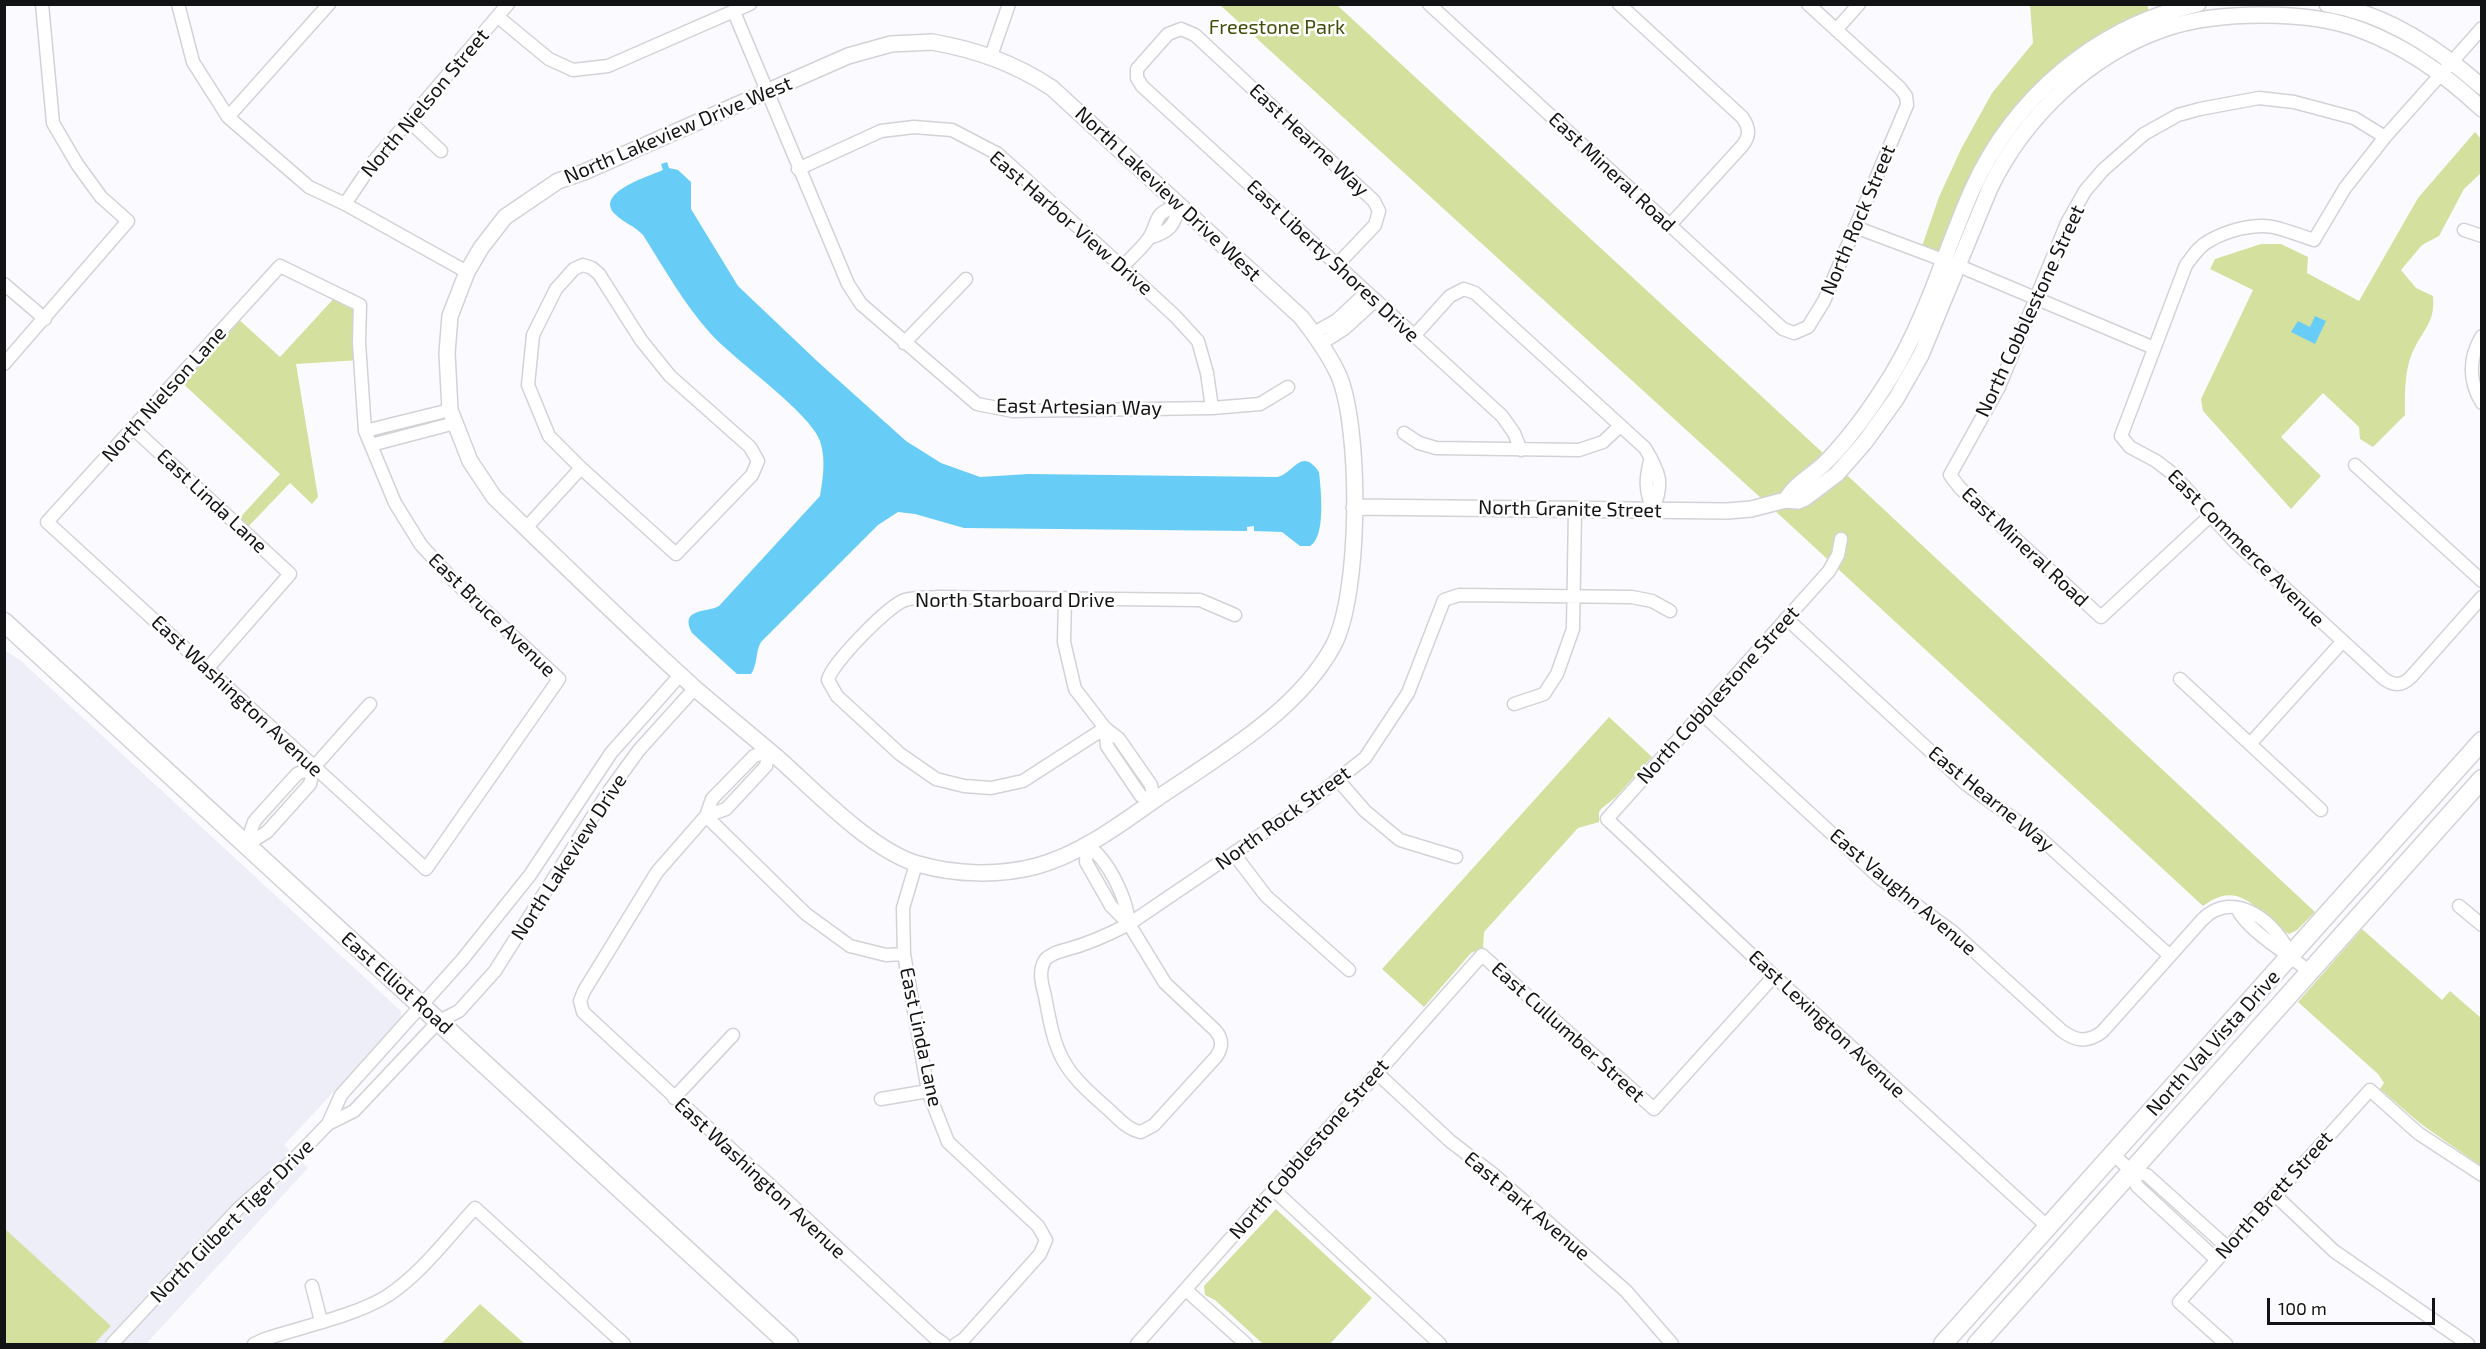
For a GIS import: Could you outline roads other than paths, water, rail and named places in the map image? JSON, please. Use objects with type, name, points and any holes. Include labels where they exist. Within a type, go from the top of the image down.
[{"type":"main road","name":"East Elliot Road","points":[[4,622],[789,1344]]},
{"type":"main road","name":"North Val Vista Drive","points":[[1942,1344],[2481,741]]},
{"type":"main road","name":"North Val Vista Drive","points":[[1977,1344],[2481,778]]},
{"type":"street","points":[[4,364],[128,221],[101,197],[77,164],[53,123],[42,4]]},
{"type":"street","points":[[178,4],[193,62],[228,117],[309,187],[345,204],[467,272]]},
{"type":"street","points":[[228,117],[329,4]]},
{"type":"street","name":"North Nielson Street","points":[[345,204],[374,161],[508,4]]},
{"type":"street","points":[[498,17],[549,59],[573,70],[608,66],[750,4]]},
{"type":"street","points":[[991,56],[1009,4]]},
{"type":"street","points":[[1619,4],[1742,117],[1749,132],[1742,146],[1670,225]]},
{"type":"street","points":[[1808,4],[1836,30],[1859,4]]},
{"type":"street","points":[[1834,465],[1904,355],[1972,190],[1990,155],[2031,99],[2050,80],[2090,49],[2160,17],[2198,4]]},
{"type":"street","points":[[2327,4],[2359,13],[2403,31],[2446,67],[2481,109]]},
{"type":"street","name":"East Mineral Road","points":[[1435,6],[1784,329],[1799,333]]},
{"type":"street","name":"East Artesian Way","points":[[734,12],[848,284],[861,304],[976,405],[1013,411],[1212,408],[1260,404],[1288,387]]},
{"type":"street","points":[[1834,465],[1881,420],[1911,374],[1999,170],[2033,121],[2083,74],[2116,52],[2160,17],[2202,19],[2282,15],[2310,17],[2360,29],[2446,67],[2481,87]]},
{"type":"street","points":[[1855,227],[1943,262],[1959,266],[2154,348],[2186,264],[2198,250],[2208,241],[2223,235],[2256,227],[2275,227],[2314,240],[2345,188],[2385,137],[2481,28]]},
{"type":"street","name":"East Hearne Way","points":[[1137,78],[1140,65],[1168,34],[1181,29],[1195,35],[1374,201],[1379,211],[1375,225],[1337,265]]},
{"type":"street","name":"North Rock Street","points":[[1799,333],[1811,323],[1824,301],[1887,149],[1906,110],[1907,100],[1900,88],[1836,30]]},
{"type":"street","name":"North Lakeview Drive West","points":[[932,42],[968,48],[991,56],[1026,71],[1052,88],[1301,317],[1318,338],[1340,378],[1350,420],[1354,507],[1352,574],[1346,613],[1333,646],[1308,681],[1277,712],[1224,753],[1114,830],[1086,845],[1038,866],[1008,872],[957,872],[916,864],[867,837],[689,682],[494,497],[470,461],[453,417],[447,353],[450,316],[467,272],[481,248],[505,217],[558,181],[584,172],[849,56],[891,45],[932,42]]},
{"type":"street","name":"East Liberty Shores Drive","points":[[1137,78],[1145,89],[1502,416],[1514,432],[1521,450]]},
{"type":"street","name":"North Cobblestone Street","points":[[1950,475],[1999,387],[2067,223],[2085,191],[2144,134],[2178,115],[2259,98],[2294,102],[2354,118],[2385,137]]},
{"type":"street","points":[[409,121],[441,151]]},
{"type":"street","name":"East Harbor View Drive","points":[[798,169],[881,131],[914,127],[952,130],[998,154],[1176,316],[1198,341],[1207,373],[1212,408]]},
{"type":"street","points":[[1122,267],[1149,238],[1166,233],[1176,223],[1179,206]]},
{"type":"street","points":[[2464,230],[2481,237]]},
{"type":"street","name":"North Nielson Lane","points":[[47,522],[134,429],[279,266]]},
{"type":"street","name":"East Bruce Avenue","points":[[279,266],[360,305],[359,343],[365,431],[395,503],[421,545],[455,582],[559,679],[426,869]]},
{"type":"street","points":[[588,266],[599,274],[641,340],[670,376],[750,447],[758,461],[752,475],[676,554],[581,468],[549,436],[528,385],[533,335],[556,289],[574,269],[588,266]]},
{"type":"street","points":[[904,343],[966,279]]},
{"type":"street","points":[[4,284],[45,319]]},
{"type":"street","points":[[1414,336],[1454,293],[1464,289],[1479,296],[1645,448],[1660,475],[1660,493],[1653,510]]},
{"type":"street","points":[[1318,338],[1344,329],[1371,296]]},
{"type":"street","points":[[2480,400],[2473,381],[2471,366],[2481,336]]},
{"type":"street","name":"East Commerce Avenue","points":[[2154,348],[2121,436],[2130,447],[2156,461],[2173,474],[2234,542],[2383,678],[2398,685],[2411,677],[2481,597]]},
{"type":"street","points":[[365,431],[453,417]]},
{"type":"street","points":[[371,445],[453,417]]},
{"type":"street","points":[[1404,433],[1419,443],[1436,448],[1521,450],[1588,448],[1603,442],[1620,426]]},
{"type":"street","name":"East Linda Lane","points":[[134,429],[290,574],[207,669]]},
{"type":"street","name":"North Granite Street","points":[[1354,507],[1739,510],[1786,500],[1791,490],[1834,465]]},
{"type":"street","points":[[2355,465],[2481,581]]},
{"type":"street","points":[[526,528],[581,468]]},
{"type":"street","name":"East Mineral Road","points":[[1950,475],[1960,488],[2101,617],[2211,515]]},
{"type":"street","points":[[1514,704],[1544,694],[1557,674],[1573,629],[1575,510]]},
{"type":"street","name":"East Washington Avenue","points":[[47,522],[426,869]]},
{"type":"street","name":"North Cobblestone Street","points":[[1607,819],[1832,566],[1838,555],[1841,539]]},
{"type":"street","name":"North Rock Street","points":[[1130,924],[1160,976],[1215,1030],[1221,1043],[1218,1053],[1151,1129],[1141,1132],[1127,1126],[1083,1087],[1062,1061],[1051,1032],[1041,976],[1045,961],[1053,954],[1087,944],[1130,924],[1338,781],[1365,758],[1408,693],[1444,600],[1459,595],[1574,596]]},
{"type":"street","points":[[1574,596],[1642,598],[1670,611]]},
{"type":"street","name":"North Starboard Drive","points":[[1105,728],[1023,781],[991,788],[964,786],[936,779],[900,754],[837,696],[828,680],[835,665],[872,626],[904,600],[938,597],[1200,600],[1234,615]]},
{"type":"street","points":[[1065,598],[1064,642],[1075,689],[1105,728],[1119,739],[1151,785],[1154,801]]},
{"type":"street","name":"East Hearne Way","points":[[1786,618],[1967,785],[2039,837],[2170,956]]},
{"type":"street","points":[[2250,744],[2343,641]]},
{"type":"street","points":[[2180,679],[2321,810]]},
{"type":"street","name":"North Lakeview Drive","points":[[422,1006],[520,888],[611,753],[689,682]]},
{"type":"street","name":"North Lakeview Drive","points":[[440,1021],[459,1011],[499,966],[607,794],[689,682]]},
{"type":"street","points":[[246,844],[267,832],[310,784],[314,767],[370,704]]},
{"type":"street","name":"East Vaughn Avenue","points":[[1701,714],[1881,879],[1953,932],[2062,1031],[2082,1041],[2090,1040],[2102,1032],[2170,956]]},
{"type":"street","points":[[769,751],[754,756],[740,770],[712,799],[706,816],[806,914],[850,946],[886,955],[904,954]]},
{"type":"street","points":[[1338,781],[1365,811],[1400,840],[1456,857]]},
{"type":"street","name":"East Washington Avenue","points":[[706,816],[657,872],[584,991],[580,1006],[589,1020],[934,1337],[945,1344]]},
{"type":"street","name":"East Lexington Avenue","points":[[1607,819],[1774,976],[2048,1227]]},
{"type":"street","points":[[1086,845],[1086,862],[1099,886],[1111,906],[1130,924]]},
{"type":"street","points":[[1234,854],[1266,896],[1349,970]]},
{"type":"street","name":"East Linda Lane","points":[[916,864],[903,908],[904,954],[928,1091],[948,1142],[1038,1226],[1046,1240],[1040,1254],[964,1339],[956,1344]]},
{"type":"street","points":[[2460,906],[2481,925]]},
{"type":"street","points":[[2170,956],[2207,915],[2219,907],[2237,908],[2243,917],[2277,949],[2291,956],[2310,972]]},
{"type":"street","name":"North Cobblestone Street","points":[[1137,1344],[1482,955]]},
{"type":"street","name":"East Cullumber Street","points":[[1482,955],[1654,1109],[1774,976]]},
{"type":"street","name":"North Gilbert Tiger Drive","points":[[328,1124],[341,1095],[422,1006]]},
{"type":"street","name":"North Gilbert Tiger Drive","points":[[112,1344],[238,1209],[294,1159],[328,1124],[354,1111],[440,1021]]},
{"type":"street","points":[[674,1098],[733,1035]]},
{"type":"street","name":"East Park Avenue","points":[[1377,1073],[1450,1141],[1493,1174],[1626,1291],[1672,1344]]},
{"type":"street","name":"North Brett Street","points":[[2226,1344],[2179,1302],[2226,1247],[2370,1090],[2418,1132],[2481,1175]]},
{"type":"street","points":[[881,1099],[928,1091]]},
{"type":"street","points":[[2113,1154],[2131,1171],[2137,1186],[2216,1259]]},
{"type":"street","points":[[2131,1171],[2147,1175],[2226,1247]]},
{"type":"street","points":[[1274,1190],[1440,1344]]},
{"type":"street","points":[[2275,1195],[2334,1251],[2468,1344]]},
{"type":"street","points":[[254,1344],[355,1311],[387,1296],[414,1274],[475,1208],[624,1344]]},
{"type":"street","points":[[312,1286],[321,1321]]},
{"type":"street","points":[[1186,1290],[1246,1344]]},
{"type":"water","points":[[667,162],[669,168],[678,170],[691,182],[691,209],[738,286],[906,441],[941,463],[980,477],[1028,474],[1277,477],[1302,461],[1307,461],[1319,472],[1320,480],[1320,523],[1315,541],[1310,546],[1300,546],[1282,532],[1254,531],[1254,526],[1247,527],[1247,531],[964,528],[915,514],[898,512],[878,525],[761,642],[751,674],[737,674],[692,633],[689,619],[691,615],[719,606],[820,496],[823,455],[820,441],[802,416],[710,333],[683,298],[643,235],[619,218],[611,207],[611,200],[617,193],[636,181],[663,170],[661,164]]},
{"type":"water","points":[[2315,316],[2326,321],[2315,344],[2291,332],[2298,321],[2310,327]]},
{"type":"park label","name":"Freestone Park","points":[[1277,27]]}]
